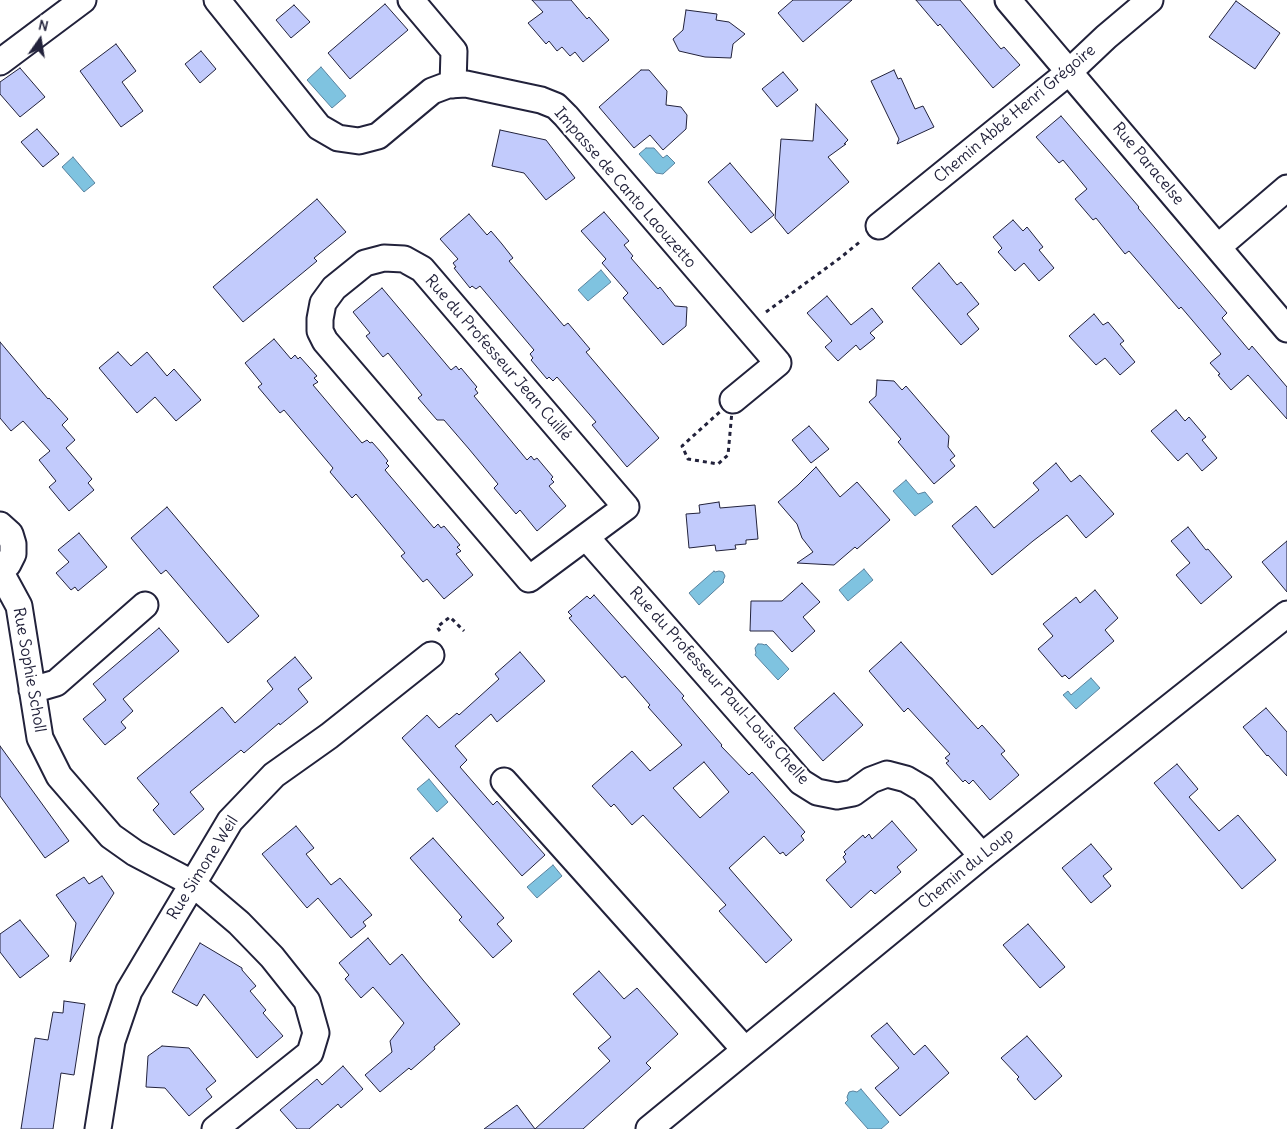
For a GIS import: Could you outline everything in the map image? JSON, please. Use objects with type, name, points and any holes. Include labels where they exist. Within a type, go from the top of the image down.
[{"type":"street","points":[[0,62],[83,0]]},
{"type":"street","name":"Impasse de Canto Laouzetto","points":[[217,0],[319,127],[338,138],[359,141],[378,136],[432,91],[453,84],[466,84],[541,100],[556,106],[778,363],[733,400]]},
{"type":"street","points":[[412,0],[454,51],[453,84]]},
{"type":"street","name":"Rue Paracelse","points":[[1008,0],[1287,329]]},
{"type":"street","name":"Chemin Abbé Henri Grégoire","points":[[879,226],[1069,72],[1106,37],[1150,0]]},
{"type":"street","points":[[1218,247],[1287,188]]},
{"type":"street","name":"Rue du Professeur Jean Cuillé","points":[[384,258],[404,259],[422,269],[626,507],[586,537],[529,580],[325,342],[320,331],[320,319],[323,303],[334,288],[365,263],[384,258]]},
{"type":"street","name":"Rue Sophie Scholl","points":[[0,525],[10,534],[13,544],[13,554],[8,564],[0,571],[19,606],[40,738],[58,776],[111,836],[135,853],[192,883],[239,923],[272,957],[307,1001],[316,1033],[310,1053],[215,1129]]},
{"type":"street","name":"Rue du Professeur Paul-Louis Chelle","points":[[586,537],[801,782],[817,792],[837,796],[853,793],[871,780],[886,774],[906,779],[922,789],[982,856]]},
{"type":"street","points":[[32,690],[56,683],[146,605]]},
{"type":"street","name":"Chemin du Loup","points":[[649,1129],[982,856],[1287,614]]},
{"type":"street","name":"Rue Simone Weil","points":[[98,1129],[112,1041],[129,991],[230,821],[274,775],[329,736],[431,655]]},
{"type":"street","points":[[504,781],[745,1050]]},
{"type":"path","points":[[746,327],[840,258]]},
{"type":"path","points":[[733,400],[728,455],[718,464],[688,459],[682,446],[733,400]]},
{"type":"water","points":[[321,67],[346,96],[332,108],[307,80]]},
{"type":"water","points":[[646,148],[654,148],[663,158],[667,155],[675,163],[663,174],[656,173],[639,154]]},
{"type":"water","points":[[73,157],[95,183],[84,192],[62,167]]},
{"type":"water","points":[[601,270],[611,282],[588,301],[578,290]]},
{"type":"water","points":[[906,480],[918,494],[925,492],[933,502],[915,516],[893,491]]},
{"type":"water","points":[[864,569],[873,580],[848,601],[839,590]]},
{"type":"water","points":[[714,571],[723,572],[725,576],[724,582],[699,605],[689,593]]},
{"type":"water","points":[[758,644],[766,644],[789,669],[778,680],[755,655],[755,648]]},
{"type":"water","points":[[1091,678],[1100,688],[1076,709],[1063,695],[1068,691],[1071,695]]},
{"type":"water","points":[[429,779],[448,802],[437,812],[417,789]]},
{"type":"water","points":[[553,865],[562,876],[537,898],[527,887]]},
{"type":"water","points":[[861,1089],[889,1122],[881,1129],[868,1129],[845,1103],[848,1100],[849,1092],[857,1092]]},
{"type":"building","points":[[532,0],[571,0],[609,40],[583,62],[575,52],[570,56],[562,47],[557,51],[549,41],[546,44],[528,23],[543,12]]},
{"type":"building","points":[[793,0],[852,0],[803,42],[778,13]]},
{"type":"building","points":[[916,0],[960,0],[1001,49],[1004,47],[1020,65],[993,88],[940,24],[938,26]]},
{"type":"building","points":[[1236,1],[1280,33],[1255,69],[1209,37]]},
{"type":"building","points":[[385,4],[408,30],[350,79],[328,53]]},
{"type":"building","points":[[294,5],[310,22],[291,38],[276,20]]},
{"type":"building","points":[[686,10],[717,14],[716,20],[729,22],[745,34],[733,44],[731,58],[705,57],[679,51],[673,39],[683,30]]},
{"type":"building","points":[[116,44],[136,71],[122,82],[143,111],[121,127],[80,71]]},
{"type":"building","points":[[201,51],[216,69],[200,83],[185,64]]},
{"type":"building","points":[[20,68],[45,97],[20,117],[0,94],[0,82]]},
{"type":"building","points":[[641,70],[649,70],[667,91],[666,105],[681,107],[687,115],[686,129],[663,150],[650,135],[634,148],[599,107]]},
{"type":"building","points":[[894,70],[898,79],[901,78],[915,109],[923,106],[934,127],[897,144],[899,139],[871,81]]},
{"type":"building","points":[[783,72],[798,90],[777,107],[762,89]]},
{"type":"building","points":[[816,104],[848,140],[844,144],[846,144],[828,157],[849,182],[788,234],[775,218],[781,139],[813,141]]},
{"type":"building","points":[[1061,116],[1227,313],[1222,318],[1249,350],[1252,346],[1287,387],[1287,419],[1248,375],[1231,390],[1210,363],[1221,354],[1129,251],[1125,254],[1096,218],[1093,220],[1075,199],[1087,189],[1063,160],[1059,163],[1036,137]]},
{"type":"building","points":[[37,129],[59,154],[43,167],[21,142]]},
{"type":"building","points":[[500,130],[546,140],[575,178],[546,200],[524,173],[492,166]]},
{"type":"building","points":[[730,163],[774,215],[751,233],[708,182]]},
{"type":"building","points":[[317,199],[346,232],[314,258],[317,261],[243,322],[213,287]]},
{"type":"building","points":[[604,212],[629,241],[624,245],[633,256],[631,258],[658,289],[660,287],[675,306],[687,307],[686,326],[663,345],[623,298],[628,293],[602,263],[606,259],[581,231]]},
{"type":"building","points":[[469,214],[487,235],[491,231],[513,258],[509,261],[564,326],[568,323],[590,349],[586,352],[659,438],[627,467],[592,425],[596,422],[557,377],[553,381],[549,377],[547,379],[531,360],[533,358],[530,354],[534,350],[480,286],[476,289],[472,286],[470,288],[454,268],[456,267],[453,263],[458,259],[440,239]]},
{"type":"building","points":[[1013,220],[1023,231],[1027,227],[1043,247],[1039,250],[1054,268],[1039,281],[1024,263],[1015,271],[998,252],[1002,248],[993,237]]},
{"type":"building","points":[[939,263],[957,285],[961,282],[979,304],[967,314],[979,329],[961,345],[912,288]]},
{"type":"building","points":[[382,288],[451,370],[456,366],[459,370],[461,368],[477,387],[475,389],[478,393],[474,396],[527,460],[531,456],[534,460],[537,458],[553,477],[551,479],[554,482],[549,486],[566,506],[537,531],[520,510],[516,514],[494,488],[498,484],[444,420],[437,420],[418,398],[422,395],[388,353],[383,357],[366,336],[370,333],[353,312]]},
{"type":"building","points":[[827,296],[851,325],[872,308],[883,322],[870,333],[875,338],[860,350],[856,345],[838,361],[825,347],[832,341],[807,313]]},
{"type":"building","points":[[1094,314],[1103,325],[1108,322],[1124,341],[1120,344],[1135,362],[1120,375],[1105,358],[1096,365],[1069,336]]},
{"type":"building","points":[[274,339],[291,359],[295,355],[298,359],[300,357],[317,376],[314,378],[318,382],[313,385],[362,443],[367,440],[370,443],[372,442],[380,451],[388,461],[386,463],[389,466],[385,470],[434,528],[438,524],[441,528],[444,526],[460,545],[457,547],[461,551],[456,554],[473,575],[444,599],[427,579],[423,582],[401,556],[405,553],[356,494],[352,498],[330,472],[333,468],[284,410],[280,413],[258,387],[262,384],[245,363]]},
{"type":"building","points":[[0,342],[48,399],[68,419],[62,425],[75,440],[66,448],[92,479],[88,483],[94,490],[69,511],[49,487],[56,481],[39,460],[50,451],[23,421],[11,431],[0,418]]},
{"type":"building","points":[[118,352],[131,366],[147,352],[167,376],[174,369],[201,400],[176,421],[155,397],[137,413],[99,368]]},
{"type":"building","points":[[877,380],[894,381],[902,390],[906,386],[949,436],[948,447],[955,456],[950,460],[955,466],[934,484],[898,442],[901,439],[869,402],[876,396]]},
{"type":"building","points":[[1176,410],[1185,421],[1189,417],[1206,437],[1202,440],[1217,458],[1202,471],[1187,453],[1178,461],[1151,431]]},
{"type":"building","points":[[809,426],[829,449],[811,463],[792,440]]},
{"type":"building","points":[[1056,463],[1071,482],[1080,475],[1114,514],[1086,538],[1067,515],[992,575],[952,526],[976,506],[994,528],[1039,490],[1033,483]]},
{"type":"building","points":[[816,467],[840,497],[857,482],[890,520],[857,549],[855,547],[834,565],[797,563],[813,552],[802,538],[797,524],[778,502]]},
{"type":"building","points":[[719,502],[720,508],[755,505],[758,539],[746,540],[746,544],[735,545],[736,549],[716,551],[715,545],[689,548],[686,514],[700,513],[699,505]]},
{"type":"building","points":[[167,507],[259,616],[228,643],[166,570],[161,574],[131,538]]},
{"type":"building","points":[[1188,527],[1206,550],[1208,549],[1232,577],[1201,604],[1176,575],[1190,563],[1171,541]]},
{"type":"building","points":[[79,533],[107,567],[78,591],[75,587],[71,590],[56,573],[69,562],[58,550]]},
{"type":"building","points":[[1287,541],[1287,592],[1262,562]]},
{"type":"building","points":[[802,583],[820,602],[803,617],[815,631],[792,652],[773,631],[750,631],[751,601],[782,601]]},
{"type":"building","points":[[1095,590],[1118,618],[1105,630],[1114,641],[1069,679],[1065,675],[1062,677],[1038,649],[1053,636],[1043,624],[1076,597],[1080,603]]},
{"type":"building","points":[[594,595],[684,696],[682,698],[721,746],[749,775],[752,772],[805,832],[801,836],[804,840],[786,856],[783,852],[780,854],[764,836],[729,868],[792,940],[766,963],[719,911],[726,905],[643,815],[632,825],[614,804],[611,807],[592,786],[632,751],[650,771],[682,745],[648,707],[650,705],[625,676],[622,678],[569,618],[572,616],[568,612],[587,596],[590,599]],"holes":[[[704,762],[729,792],[700,818],[673,788]]]},
{"type":"building","points":[[159,628],[179,651],[123,699],[133,711],[121,722],[126,728],[105,745],[83,719],[106,700],[93,684]]},
{"type":"building","points":[[901,642],[978,729],[982,725],[1005,751],[1001,754],[1019,775],[990,800],[973,780],[969,784],[965,780],[963,782],[946,763],[949,761],[945,758],[950,754],[908,708],[904,712],[869,671]]},
{"type":"building","points":[[520,652],[545,681],[497,722],[491,714],[455,746],[467,760],[460,767],[493,805],[497,801],[545,855],[522,876],[402,738],[427,715],[439,728],[457,713],[459,715],[499,679],[495,674]]},
{"type":"building","points":[[295,657],[312,678],[298,689],[308,702],[280,725],[279,723],[244,753],[241,750],[190,792],[204,809],[174,835],[153,810],[159,804],[137,778],[222,707],[235,723],[273,689],[267,681]]},
{"type":"building","points":[[834,693],[863,725],[823,761],[794,728]]},
{"type":"building","points":[[1266,708],[1287,732],[1287,776],[1267,756],[1243,727]]},
{"type":"building","points":[[0,746],[69,841],[45,858],[0,796]]},
{"type":"building","points":[[1177,764],[1198,789],[1189,797],[1219,831],[1238,815],[1276,860],[1242,889],[1154,783]]},
{"type":"building","points":[[892,821],[917,850],[897,867],[901,872],[875,894],[871,890],[851,908],[826,880],[846,862],[843,857],[846,854],[844,852],[863,835],[865,838],[869,834],[872,839]]},
{"type":"building","points":[[296,826],[314,848],[306,854],[331,885],[340,878],[372,915],[363,922],[366,926],[351,938],[318,898],[307,908],[262,854]]},
{"type":"building","points":[[433,838],[504,918],[497,924],[512,941],[493,958],[459,920],[462,917],[410,858]]},
{"type":"building","points":[[1091,844],[1112,869],[1103,876],[1111,886],[1091,903],[1062,868]]},
{"type":"building","points":[[102,876],[114,893],[70,962],[76,923],[56,895],[84,877],[89,884]]},
{"type":"building","points":[[20,920],[49,956],[20,978],[0,952],[0,934]]},
{"type":"building","points":[[1028,924],[1065,967],[1040,988],[1003,945]]},
{"type":"building","points":[[368,938],[390,965],[402,954],[460,1024],[411,1070],[409,1068],[380,1092],[365,1075],[392,1052],[390,1041],[404,1023],[373,987],[361,998],[345,979],[349,975],[339,963]]},
{"type":"building","points":[[200,943],[242,968],[256,986],[250,991],[266,1010],[263,1013],[283,1036],[257,1058],[204,994],[197,1006],[172,992]]},
{"type":"building","points":[[599,971],[624,999],[637,988],[678,1034],[646,1063],[651,1068],[583,1129],[535,1129],[610,1061],[598,1048],[611,1037],[573,994]]},
{"type":"building","points":[[64,1001],[85,1004],[74,1075],[61,1073],[53,1129],[21,1129],[35,1038],[48,1040],[53,1012],[63,1013]]},
{"type":"building","points":[[887,1023],[914,1055],[925,1045],[949,1073],[900,1116],[875,1088],[899,1068],[871,1036]]},
{"type":"building","points":[[1027,1036],[1062,1076],[1035,1100],[1017,1079],[1019,1077],[1001,1058]]},
{"type":"building","points":[[162,1046],[189,1048],[216,1081],[206,1089],[212,1097],[189,1116],[165,1088],[146,1087],[148,1056]]},
{"type":"building","points":[[343,1066],[363,1089],[341,1108],[338,1104],[309,1129],[297,1129],[280,1110],[317,1079],[322,1085]]},
{"type":"building","points":[[517,1105],[535,1129],[484,1129]]}]
